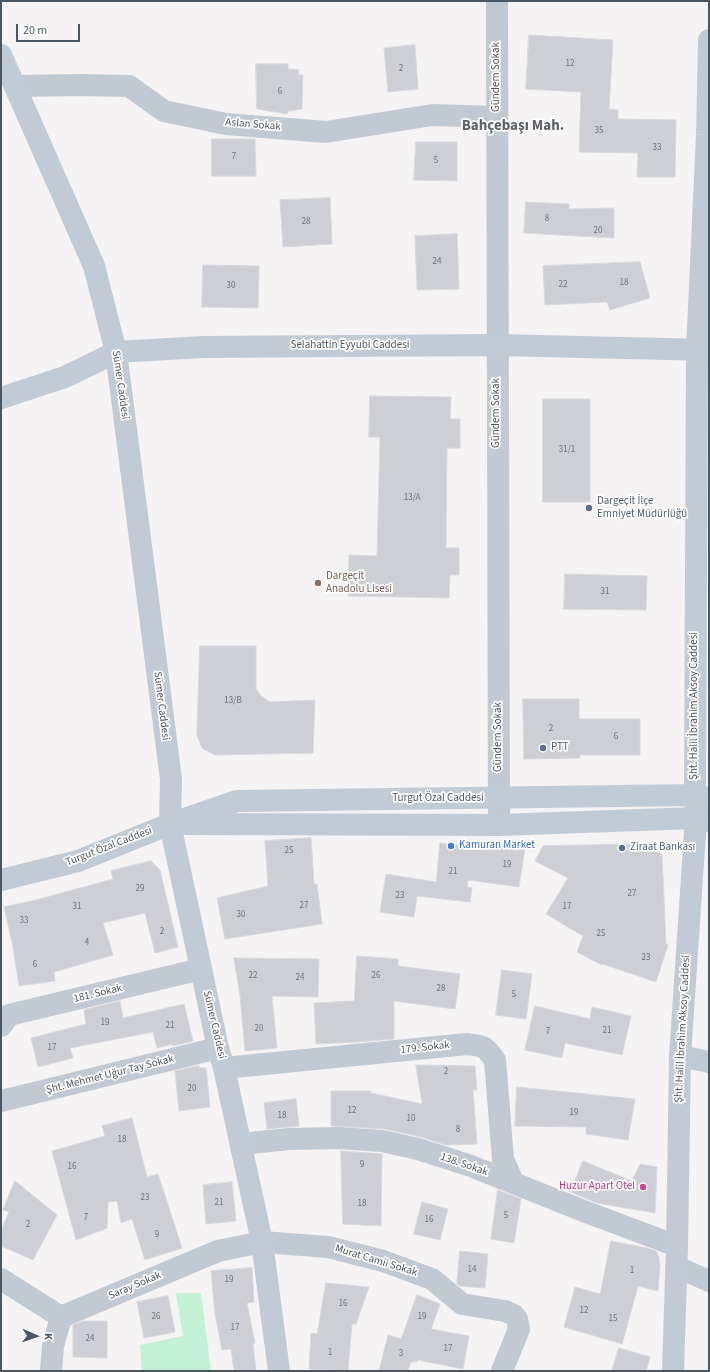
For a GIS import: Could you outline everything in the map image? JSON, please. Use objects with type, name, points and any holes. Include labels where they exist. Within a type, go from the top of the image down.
[{"type":"street","name":"Gündem Sokak","points":[[497,1],[499,825]]},
{"type":"street","name":"Şht. Halil İbrahim Aksoy Caddesi","points":[[673,1371],[677,1267],[680,1056],[702,819],[703,350],[709,40]]},
{"type":"street","name":"Sümer Caddesi","points":[[1,55],[94,266],[116,352],[171,779],[170,824],[262,1242],[279,1371]]},
{"type":"street","name":"Aslan Sokak","points":[[15,86],[129,86],[164,111],[226,124],[326,132],[432,115],[497,117]]},
{"type":"street","name":"Selahattin Eyyubi Caddesi","points":[[1,398],[65,377],[116,352],[203,347],[497,345],[703,350]]},
{"type":"street","name":"Turgut Özal Caddesi","points":[[1,880],[78,861],[170,824],[237,801],[702,797]]},
{"type":"street","name":"Turgut Özal Caddesi","points":[[170,824],[499,825],[702,819]]},
{"type":"street","name":"181. Sokak","points":[[1,1026],[9,1015],[201,969]]},
{"type":"street","name":"179. Sokak","points":[[221,1058],[467,1044],[481,1045],[488,1050],[495,1060],[503,1159],[513,1182]]},
{"type":"street","points":[[680,1056],[709,1062]]},
{"type":"street","name":"Şht. Mehmet Uğur Tay Sokak","points":[[1,1101],[221,1058]]},
{"type":"street","name":"138. Sokak","points":[[241,1144],[289,1139],[339,1138],[382,1141],[418,1149],[471,1166],[586,1212],[677,1246]]},
{"type":"street","name":"Saray Sokak","points":[[61,1317],[218,1251],[262,1242]]},
{"type":"street","name":"Murat Camii Sokak","points":[[262,1242],[328,1247],[383,1261],[432,1279],[462,1304],[505,1311],[514,1315],[517,1319],[519,1329],[502,1371]]},
{"type":"street","points":[[677,1267],[709,1281]]},
{"type":"street","points":[[1,1279],[61,1317],[53,1346],[51,1371]]},
{"type":"green space","points":[[176,1293],[201,1293],[211,1371],[142,1371],[140,1345],[183,1336]]},
{"type":"building","points":[[529,35],[613,40],[609,109],[618,110],[618,119],[676,120],[675,177],[637,177],[638,153],[579,152],[581,92],[526,89]]},
{"type":"building","points":[[415,45],[418,89],[388,92],[384,48]]},
{"type":"building","points":[[256,64],[288,64],[288,69],[299,70],[298,75],[303,75],[302,109],[288,111],[287,114],[257,109]]},
{"type":"building","points":[[212,139],[255,139],[256,176],[212,176]]},
{"type":"building","points":[[416,142],[457,142],[457,181],[414,180]]},
{"type":"building","points":[[330,198],[332,244],[283,247],[280,200]]},
{"type":"building","points":[[526,202],[569,204],[569,209],[614,208],[614,238],[524,233]]},
{"type":"building","points":[[457,234],[459,289],[417,290],[415,236]]},
{"type":"building","points":[[640,262],[650,298],[610,310],[607,302],[545,305],[543,266]]},
{"type":"building","points":[[203,265],[259,266],[258,308],[202,307]]},
{"type":"building","points":[[370,396],[451,397],[450,419],[460,419],[460,448],[447,448],[446,548],[459,548],[459,575],[450,575],[449,598],[348,596],[349,555],[377,556],[380,437],[369,437]]},
{"type":"building","points":[[543,399],[590,399],[590,502],[543,502]]},
{"type":"building","points":[[565,574],[647,576],[646,610],[564,609]]},
{"type":"building","points":[[200,646],[256,646],[256,689],[261,696],[270,702],[315,700],[313,753],[215,755],[202,748],[197,735]]},
{"type":"building","points":[[523,699],[579,699],[579,719],[640,719],[640,755],[580,755],[580,758],[524,759]]},
{"type":"building","points":[[311,838],[314,884],[317,884],[322,924],[225,939],[217,898],[268,886],[265,841]]},
{"type":"building","points":[[440,843],[494,849],[494,843],[525,848],[519,887],[468,880],[467,887],[472,888],[470,902],[417,896],[414,917],[380,912],[386,874],[436,882]]},
{"type":"building","points":[[647,844],[662,854],[666,944],[668,945],[656,982],[603,964],[602,965],[577,952],[583,936],[546,914],[568,878],[535,861],[543,846]]},
{"type":"building","points":[[151,861],[160,870],[178,947],[155,953],[145,913],[103,923],[113,955],[54,972],[55,981],[19,986],[13,947],[4,907],[113,879],[111,871]]},
{"type":"building","points":[[357,956],[398,959],[398,966],[460,974],[455,1009],[394,1001],[394,1039],[316,1044],[314,1003],[354,1001]]},
{"type":"building","points":[[234,958],[319,959],[318,997],[272,996],[277,1048],[245,1051],[240,995]]},
{"type":"building","points":[[502,970],[532,974],[526,1019],[496,1015]]},
{"type":"building","points":[[120,1001],[123,1018],[184,1004],[193,1041],[157,1048],[153,1032],[70,1048],[73,1058],[38,1067],[31,1038],[86,1024],[84,1010]]},
{"type":"building","points":[[535,1006],[590,1019],[592,1007],[631,1016],[622,1055],[565,1043],[562,1058],[525,1050]]},
{"type":"building","points":[[416,1065],[475,1066],[477,1090],[473,1090],[477,1144],[446,1145],[421,1137],[385,1129],[331,1126],[331,1091],[371,1091],[371,1093],[422,1104]]},
{"type":"building","points":[[199,1066],[199,1068],[206,1068],[210,1107],[179,1111],[175,1071]]},
{"type":"building","points":[[517,1087],[635,1099],[628,1140],[586,1134],[586,1127],[515,1126]]},
{"type":"building","points":[[296,1099],[299,1126],[267,1129],[264,1103]]},
{"type":"building","points":[[132,1118],[147,1177],[158,1174],[182,1248],[145,1260],[132,1219],[121,1223],[117,1201],[108,1202],[107,1228],[76,1240],[52,1151],[105,1136],[102,1126]]},
{"type":"building","points":[[341,1151],[382,1154],[381,1226],[343,1224]]},
{"type":"building","points":[[583,1161],[632,1181],[640,1164],[657,1167],[655,1213],[597,1203],[571,1192]]},
{"type":"building","points":[[15,1181],[57,1215],[33,1260],[1,1246],[1,1231],[9,1212],[3,1210]]},
{"type":"building","points":[[232,1182],[236,1221],[206,1224],[203,1185]]},
{"type":"building","points":[[498,1190],[521,1199],[514,1243],[491,1239]]},
{"type":"building","points":[[422,1202],[448,1209],[440,1240],[414,1234]]},
{"type":"building","points":[[611,1241],[656,1251],[659,1257],[660,1266],[658,1291],[638,1286],[622,1344],[564,1327],[575,1287],[600,1294]]},
{"type":"building","points":[[460,1251],[488,1254],[485,1288],[460,1286],[457,1284]]},
{"type":"building","points":[[252,1268],[254,1302],[247,1303],[255,1343],[253,1344],[256,1371],[234,1371],[231,1349],[222,1350],[215,1314],[211,1271]]},
{"type":"building","points":[[326,1283],[369,1287],[356,1324],[352,1324],[348,1371],[309,1369],[311,1333],[317,1334]]},
{"type":"building","points":[[417,1295],[440,1304],[431,1329],[469,1336],[463,1369],[418,1360],[417,1362],[411,1362],[408,1371],[379,1371],[388,1335],[401,1339]]},
{"type":"building","points":[[168,1296],[175,1332],[144,1338],[137,1302]]},
{"type":"building","points":[[84,1321],[107,1321],[107,1358],[73,1357],[73,1325]]},
{"type":"building","points":[[619,1348],[650,1357],[646,1371],[612,1371]]},
{"type":"place","name":"Dargeçit İlçe Emniyet Müdürlüğü","points":[[589,508]]},
{"type":"place","name":"Dargeçit Anadolu Lisesi","points":[[318,583]]},
{"type":"place","name":"PTT","points":[[543,748]]},
{"type":"place","name":"Kamuran Market","points":[[451,846]]},
{"type":"place","name":"Ziraat Bankası","points":[[622,848]]},
{"type":"place","name":"Huzur Apart Otel","points":[[643,1187]]},
{"type":"district","name":"Bahçebaşı Mah.","points":[[513,127]]}]
